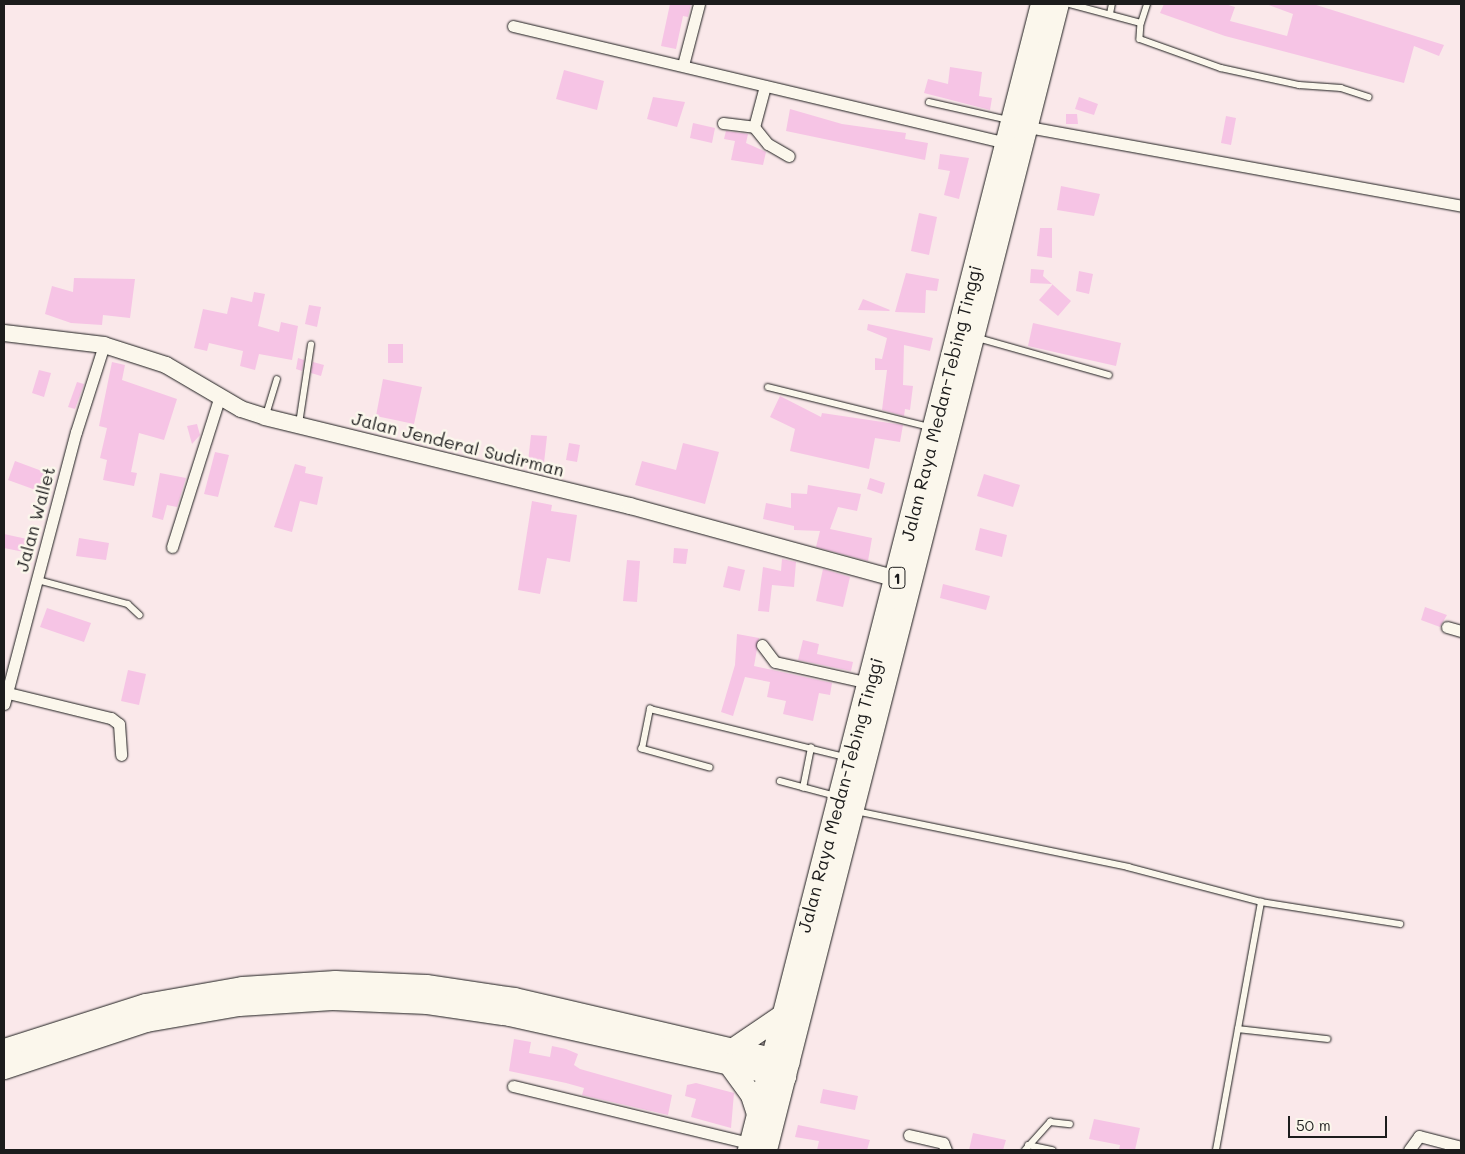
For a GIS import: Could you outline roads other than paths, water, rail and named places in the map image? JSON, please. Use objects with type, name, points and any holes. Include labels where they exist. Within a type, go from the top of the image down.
[{"type":"highway","name":"Jalan Raya Medan-Tebing Tinggi","points":[[754,1148],[778,1067],[904,581],[974,337],[975,300],[1007,143],[1021,124],[1041,4]]},
{"type":"highway","name":"Jalan Raya Medan-Tebing Tinggi","points":[[754,1148],[757,1114],[778,1067],[782,1014],[847,804],[851,758],[869,683],[904,581],[934,428],[975,300],[1021,124],[1059,4]]},
{"type":"highway","points":[[4,1049],[145,1004],[242,987],[335,981],[426,985],[514,998],[778,1067]]},
{"type":"highway","points":[[4,1068],[146,1021],[239,1006],[332,999],[427,1003],[509,1015],[730,1056],[782,1014]]},
{"type":"highway","points":[[730,1056],[751,1095],[757,1114]]},
{"type":"main road","name":"Jalan Jenderal Sudirman","points":[[4,333],[104,345],[166,365],[220,396],[265,417],[630,506],[904,581]]},
{"type":"street","points":[[683,65],[699,4]]},
{"type":"street","points":[[513,26],[1007,143]]},
{"type":"street","points":[[754,127],[765,86]]},
{"type":"street","points":[[723,122],[754,127],[768,144],[789,156]]},
{"type":"street","points":[[1021,124],[1461,206]]},
{"type":"street","name":"Jalan Wallet","points":[[5,696],[104,345]]},
{"type":"street","points":[[172,547],[220,396]]},
{"type":"street","points":[[1446,627],[1461,631]]},
{"type":"street","points":[[762,645],[775,662],[869,683]]},
{"type":"street","points":[[5,696],[111,718],[119,724],[121,755]]},
{"type":"street","points":[[513,1086],[754,1148]]},
{"type":"street","points":[[909,1135],[943,1142],[946,1150]]},
{"type":"street","points":[[1409,1150],[1419,1136],[1461,1147]]},
{"type":"lane","points":[[1070,4],[1141,23]]},
{"type":"lane","points":[[1110,14],[1112,4]]},
{"type":"lane","points":[[1147,4],[1141,23],[1140,38],[1221,68],[1299,84],[1341,88],[1369,97]]},
{"type":"lane","points":[[928,102],[1021,124]]},
{"type":"lane","points":[[974,337],[1109,375]]},
{"type":"lane","points":[[299,426],[311,345]]},
{"type":"lane","points":[[265,417],[277,380]]},
{"type":"lane","points":[[768,387],[934,428]]},
{"type":"lane","points":[[38,580],[115,600],[140,615]]},
{"type":"lane","points":[[710,768],[642,749],[650,709],[851,758]]},
{"type":"lane","points":[[803,788],[811,748]]},
{"type":"lane","points":[[780,780],[847,804],[1128,868],[1261,902],[1400,924]]},
{"type":"lane","points":[[1216,1150],[1261,902]]},
{"type":"lane","points":[[1238,1029],[1327,1039]]},
{"type":"lane","points":[[1026,1147],[1050,1122],[1070,1124]]},
{"type":"lane","points":[[1026,1147],[1052,1150]]}]
